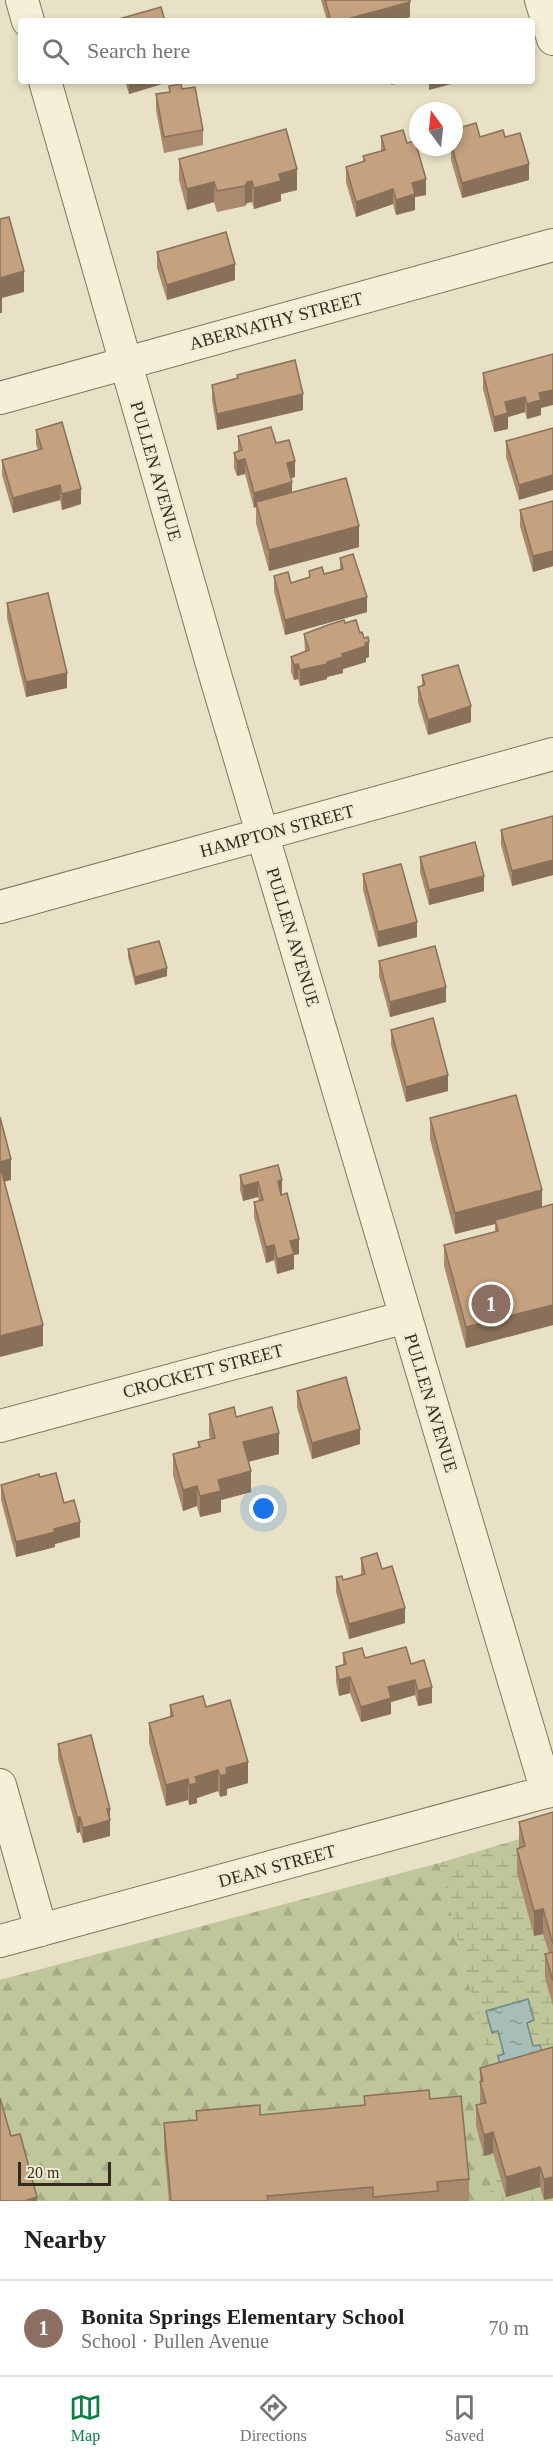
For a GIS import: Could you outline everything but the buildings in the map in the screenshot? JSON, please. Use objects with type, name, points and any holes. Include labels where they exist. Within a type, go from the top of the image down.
[{"type":"street","points":[[22,0],[27,18]]},
{"type":"street","points":[[541,0],[553,39]]},
{"type":"street","name":"PULLEN AVENUE","points":[[46,84],[263,835],[550,1791]]},
{"type":"street","name":"ABERNATHY STREET","points":[[0,398],[553,245]]},
{"type":"street","name":"HAMPTON STREET","points":[[0,907],[553,754]]},
{"type":"street","name":"CROCKETT STREET","points":[[0,1426],[406,1317]]},
{"type":"street","points":[[0,1785],[41,1930]]},
{"type":"street","name":"DEAN STREET","points":[[0,1941],[550,1791]]},
{"type":"green space","points":[[553,1829],[553,2201],[489,2201],[500,2109],[439,1863]]},
{"type":"green space","points":[[439,1863],[500,2109],[489,2201],[0,2201],[0,1980]]},
{"type":"water","points":[[528,1999],[534,2020],[527,2023],[533,2046],[540,2045],[544,2061],[502,2073],[498,2056],[504,2054],[498,2031],[492,2033],[486,2011]]},
{"type":"place","name":"Bonita Springs Elementary School","points":[[491,1304]]}]
